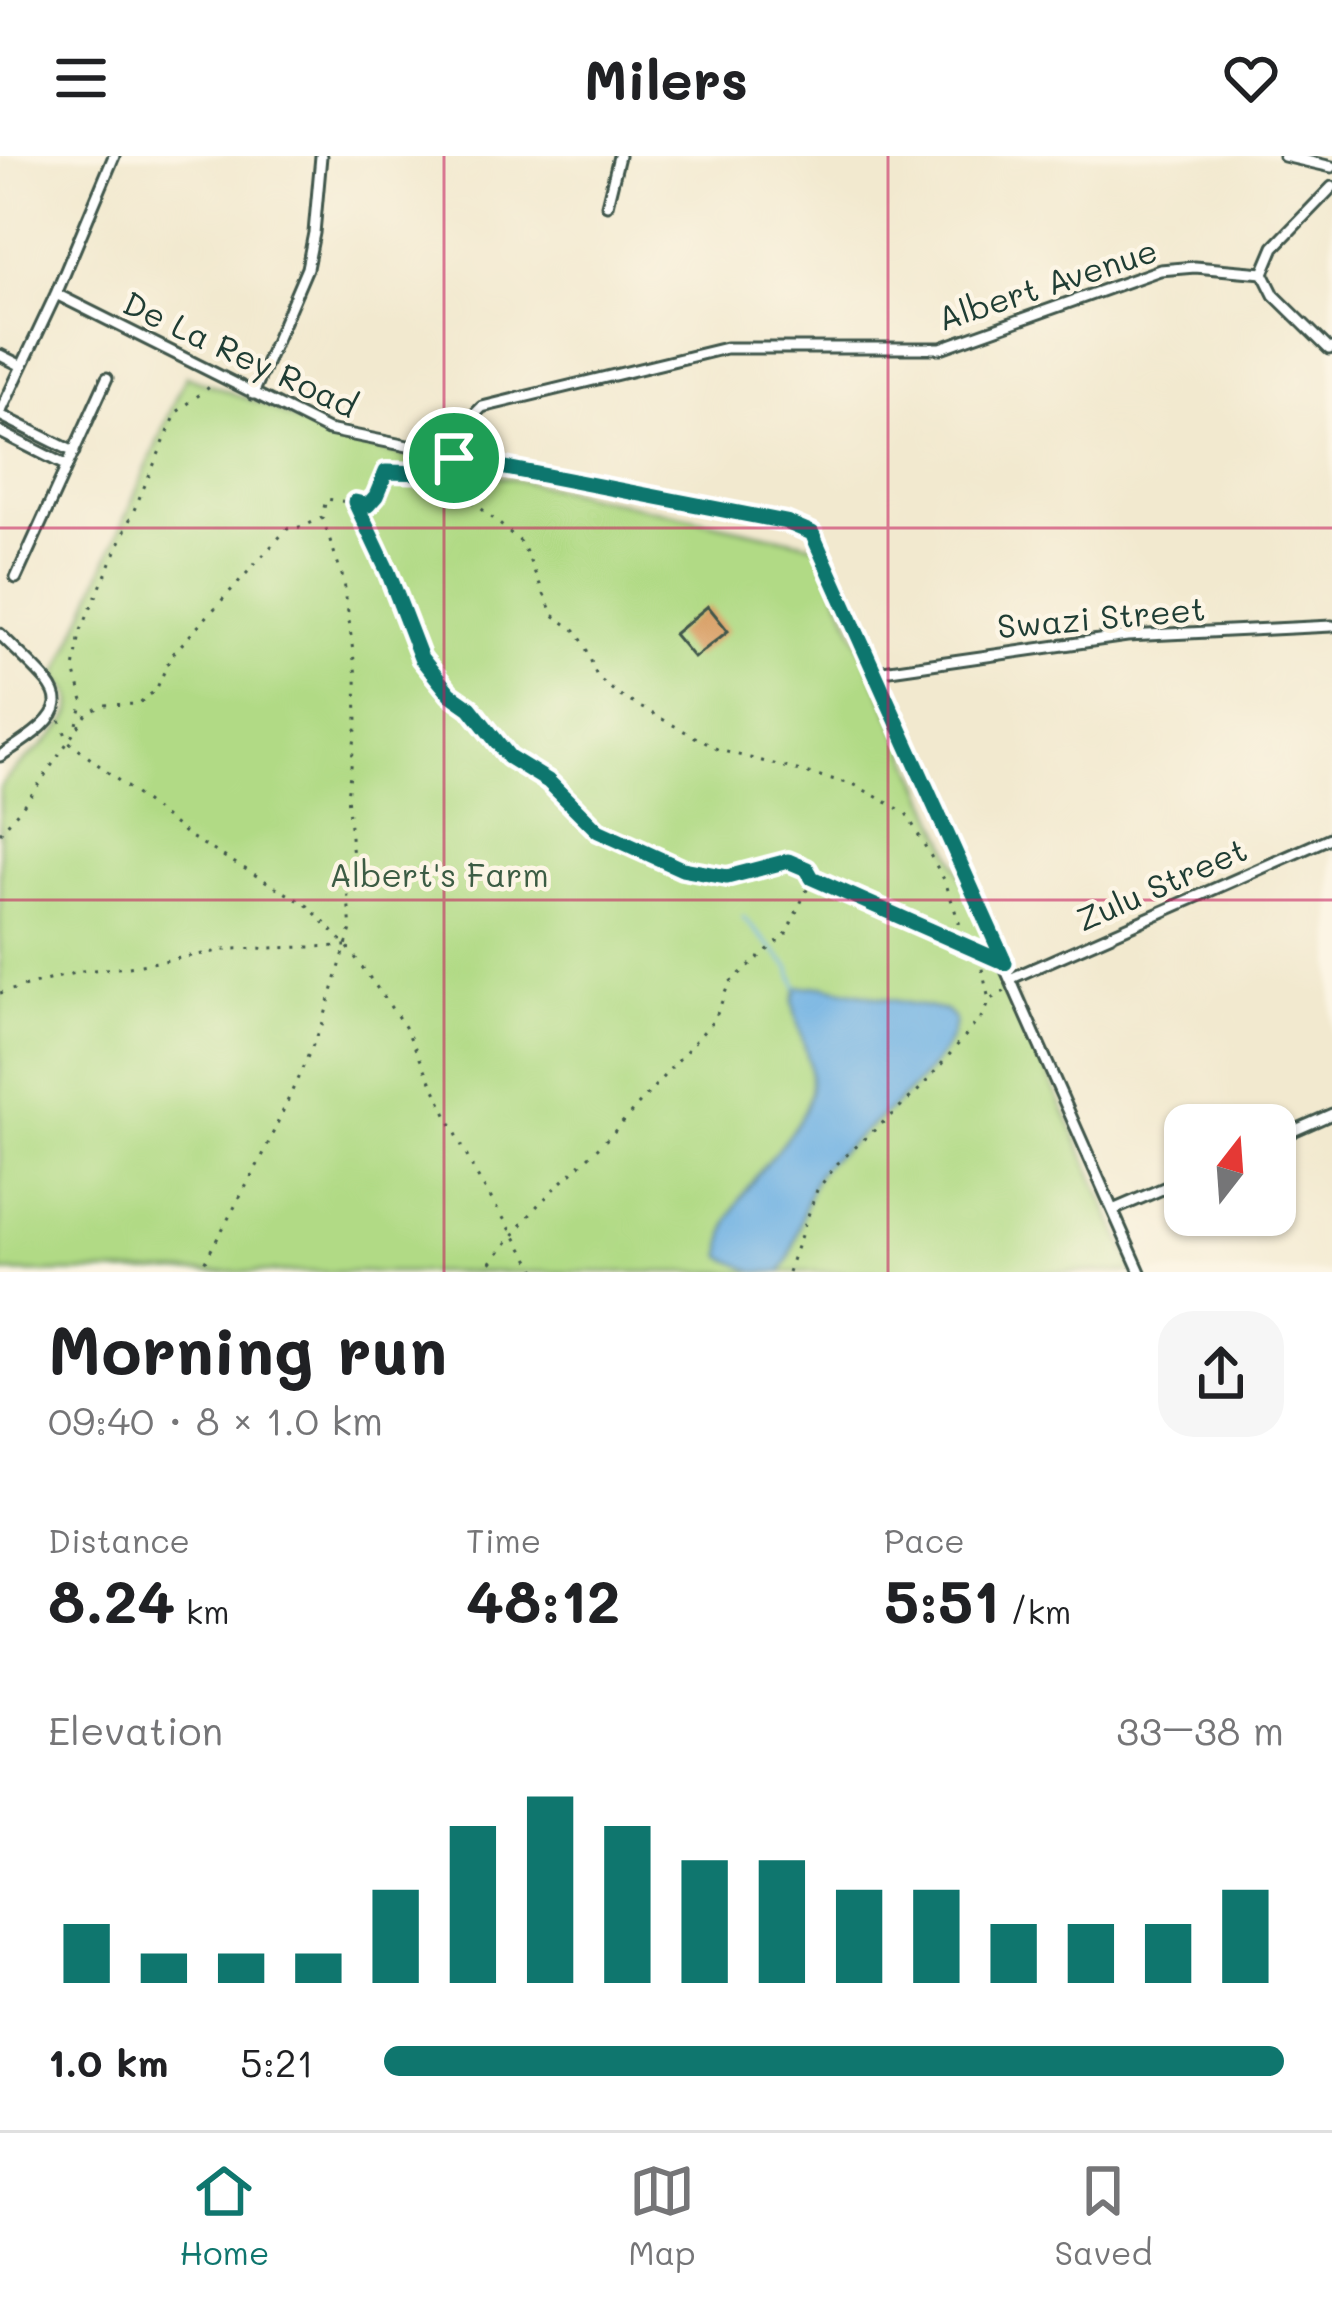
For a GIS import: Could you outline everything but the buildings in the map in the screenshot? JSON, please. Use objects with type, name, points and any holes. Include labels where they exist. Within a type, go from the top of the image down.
[{"type":"street","points":[[74,452],[0,414],[113,159],[98,156]]},
{"type":"street","points":[[254,394],[307,268],[320,156]]},
{"type":"street","points":[[607,206],[619,156]]},
{"type":"street","points":[[1284,156],[1332,167]]},
{"type":"street","points":[[1331,350],[1274,295],[1263,273],[1278,241],[1332,187]]},
{"type":"street","name":"Albert Avenue","points":[[454,458],[464,425],[482,407],[715,350],[941,348],[1160,270],[1195,267],[1263,273]]},
{"type":"street","name":"De La Rey Road","points":[[56,294],[328,430],[806,528],[820,545],[1140,1272]]},
{"type":"street","points":[[0,356],[22,366]]},
{"type":"street","points":[[16,578],[107,379]]},
{"type":"street","points":[[0,432],[68,466]]},
{"type":"street","points":[[44,454],[51,440]]},
{"type":"street","name":"Swazi Street","points":[[876,672],[1126,636],[1332,626]]},
{"type":"street","points":[[0,634],[58,696],[57,710],[0,756]]},
{"type":"street","name":"Zulu Street","points":[[1012,978],[1332,837]]},
{"type":"street","points":[[1296,1130],[1332,1114]]},
{"type":"street","points":[[1113,1210],[1164,1188]]},
{"type":"path","points":[[77,726],[82,700],[74,669],[80,633],[177,412],[210,388],[218,375]]},
{"type":"path","points":[[445,478],[454,458]]},
{"type":"path","points":[[199,1272],[271,1138],[322,1025],[351,929],[346,879],[353,856],[347,796],[357,722],[356,676],[344,581],[322,517],[326,499],[368,505],[386,472],[432,473],[445,478],[522,543],[553,615],[574,630],[597,676],[620,696],[719,750],[855,785],[906,813],[945,881],[967,943],[980,960],[989,1000],[983,1015],[921,1088],[838,1163],[817,1190],[788,1272]]},
{"type":"path","points":[[355,502],[421,658],[509,757],[548,781],[598,831],[682,869],[727,877],[788,861],[807,869],[812,878],[1005,963]]},
{"type":"path","points":[[0,832],[87,714],[103,705],[138,704],[156,690],[171,656],[287,529],[322,517]]},
{"type":"path","points":[[57,710],[68,741],[189,836],[308,906],[347,946],[405,1028],[474,1171],[537,1272]]},
{"type":"path","points":[[483,1272],[538,1205],[611,1136],[715,1019],[730,983],[786,934],[812,878]]},
{"type":"path","points":[[0,993],[82,971],[231,949],[347,946]]},
{"type":"path","points":[[989,1000],[1003,995],[1012,978]]},
{"type":"green space","name":"Albert's Farm","points":[[186,376],[262,404],[336,441],[816,545],[1135,1272],[0,1272],[0,788],[67,719],[73,705],[70,692],[56,679]]},
{"type":"water","points":[[824,986],[946,1011],[955,1020],[951,1038],[923,1077],[819,1172],[781,1272],[755,1272],[723,1257],[725,1232],[734,1209],[796,1125],[806,1104],[810,1074],[793,1001],[797,987]]},
{"type":"waterway","points":[[743,917],[789,967],[797,987]]},
{"type":"route","points":[[454,458],[786,522],[812,533],[1005,963],[812,878],[807,869],[788,861],[727,877],[682,869],[598,831],[548,781],[509,757],[421,658],[355,502],[368,505],[386,472],[432,473],[445,478],[454,458]]}]
